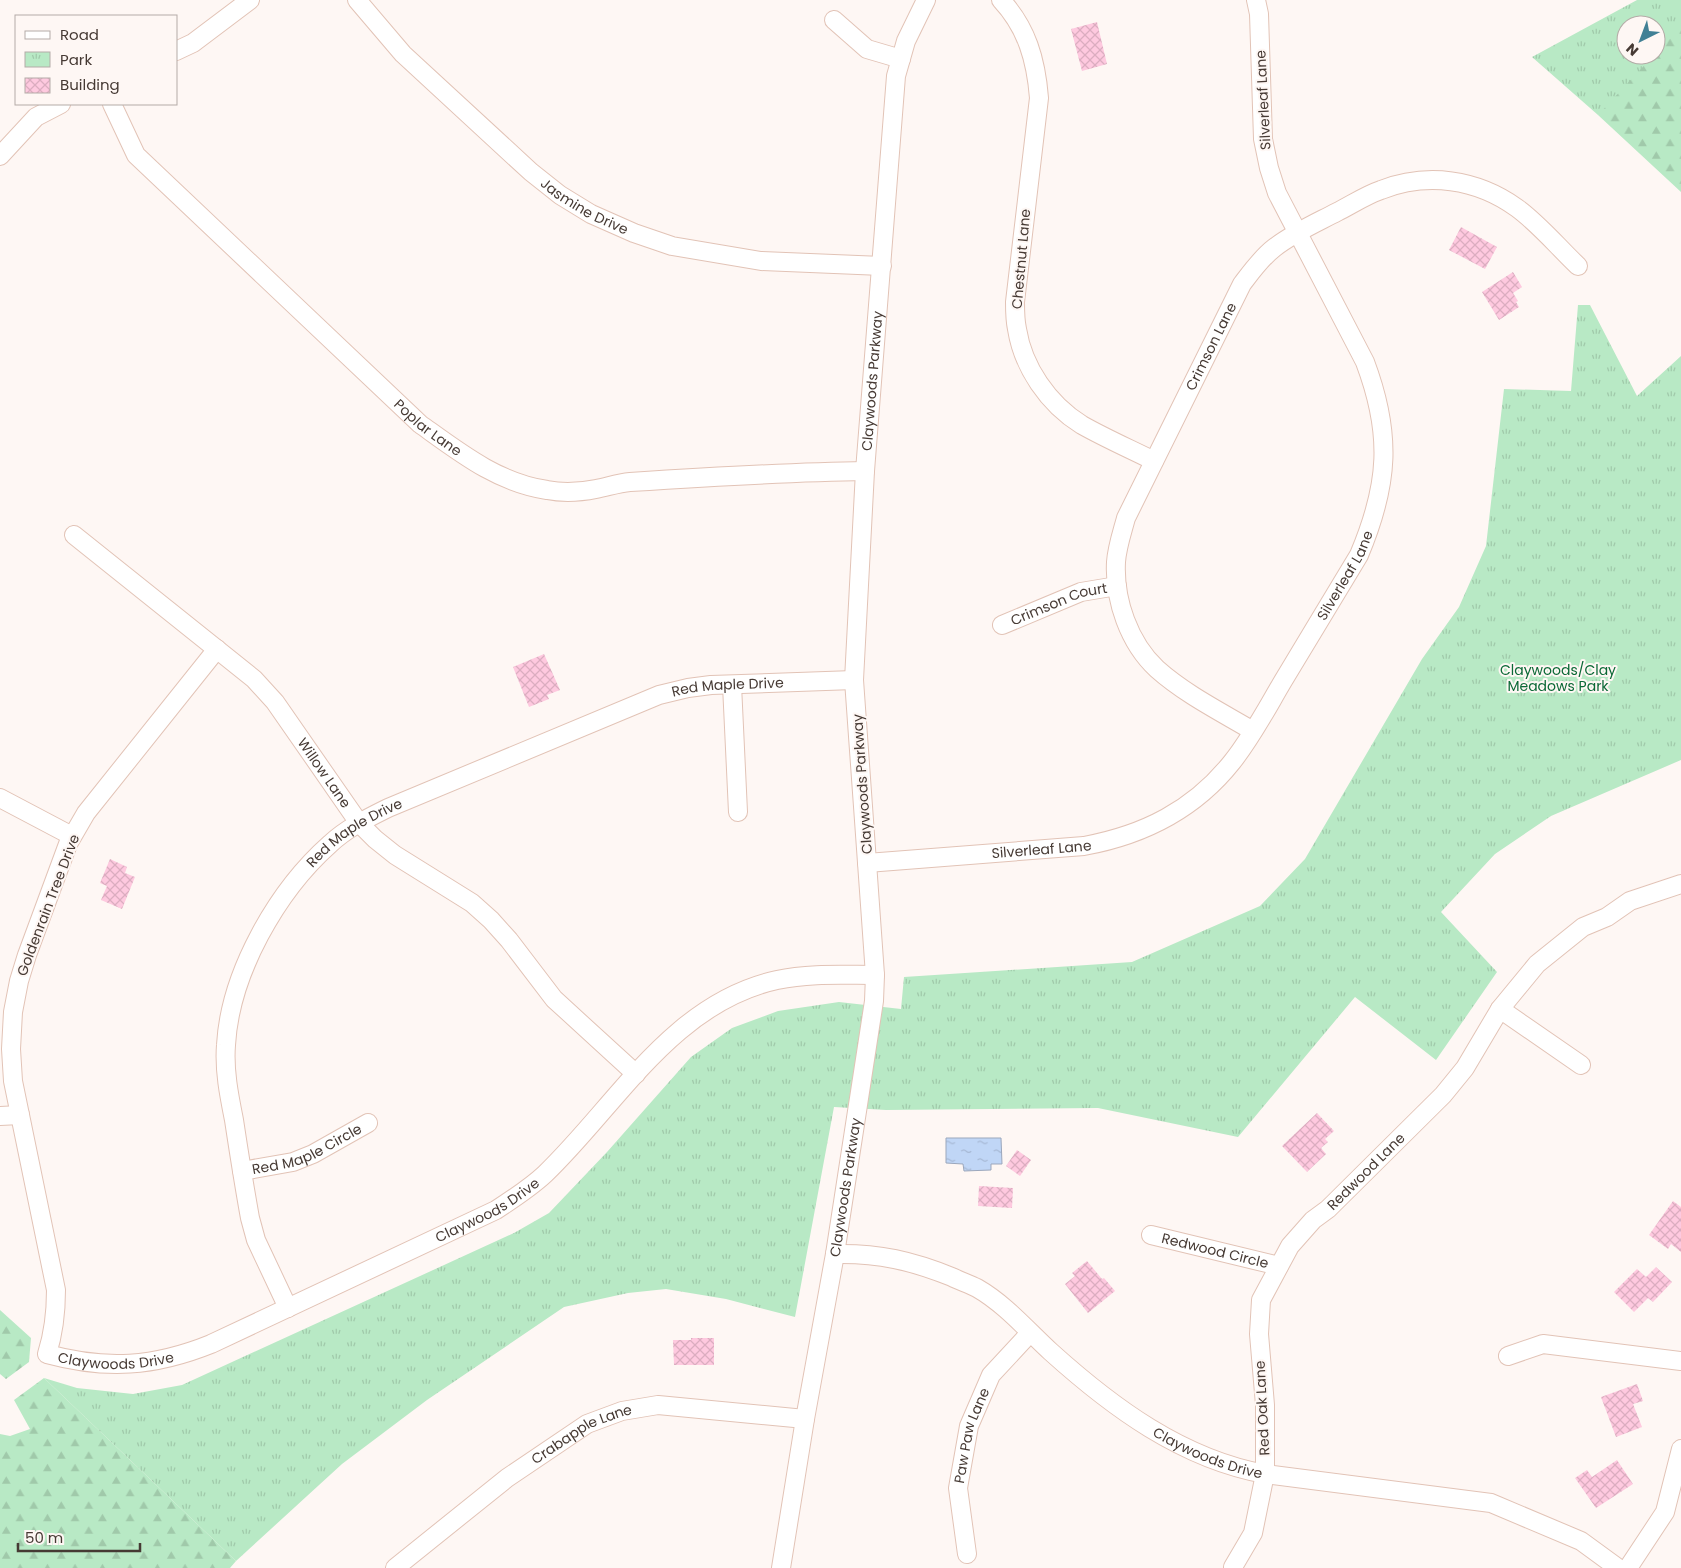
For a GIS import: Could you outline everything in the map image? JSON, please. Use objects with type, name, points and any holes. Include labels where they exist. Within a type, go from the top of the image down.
[{"type":"street","points":[[178,49],[193,43],[250,0]]},
{"type":"street","name":"Jasmine Drive","points":[[357,0],[403,54],[531,172],[560,195],[592,214],[634,233],[672,246],[761,261],[882,266]]},
{"type":"street","name":"Claywoods Parkway","points":[[782,1568],[805,1419],[835,1254],[874,1001],[875,975],[854,680],[866,471],[896,76],[906,41],[926,0]]},
{"type":"street","name":"Chestnut Lane","points":[[1001,0],[1012,12],[1025,33],[1037,74],[1039,98],[1015,302],[1017,328],[1023,352],[1032,372],[1044,391],[1062,410],[1081,424],[1154,461]]},
{"type":"street","name":"Silverleaf Lane","points":[[868,863],[1084,846],[1111,841],[1141,832],[1169,818],[1215,782],[1233,761],[1359,555],[1372,526],[1384,469],[1384,438],[1380,410],[1365,362],[1277,192],[1269,168],[1263,139],[1259,14],[1256,0]]},
{"type":"street","points":[[834,20],[867,49],[901,59]]},
{"type":"street","points":[[0,156],[36,117],[59,105]]},
{"type":"street","name":"Poplar Lane","points":[[112,105],[136,155],[420,424],[490,472],[517,483],[547,490],[563,491],[593,490],[624,482],[780,472],[866,471]]},
{"type":"street","name":"Crimson Lane","points":[[1253,731],[1174,683],[1156,668],[1142,651],[1131,633],[1122,610],[1117,586],[1116,563],[1126,518],[1242,284],[1256,265],[1275,247],[1298,233],[1379,190],[1402,183],[1426,180],[1448,180],[1471,185],[1498,196],[1529,218],[1578,266]]},
{"type":"street","name":"Willow Lane","points":[[74,535],[254,679],[275,702],[359,822],[375,839],[395,855],[472,904],[492,920],[554,999],[636,1074]]},
{"type":"street","name":"Crimson Court","points":[[1002,625],[1081,592],[1117,586]]},
{"type":"street","name":"Goldenrain Tree Drive","points":[[47,1354],[54,1333],[56,1290],[13,1080],[11,1049],[13,1012],[16,997],[27,955],[72,836],[86,813],[217,649]]},
{"type":"street","name":"Red Maple Drive","points":[[288,1308],[256,1240],[250,1218],[226,1076],[226,1045],[230,1014],[236,988],[244,966],[286,892],[307,866],[325,848],[359,822],[388,808],[659,695],[688,688],[854,680]]},
{"type":"street","points":[[732,685],[738,812]]},
{"type":"street","points":[[0,798],[72,836]]},
{"type":"street","name":"Redwood Lane","points":[[1259,1343],[1261,1300],[1290,1246],[1313,1220],[1328,1210],[1443,1095],[1465,1068],[1500,1009],[1537,964],[1583,927],[1606,917],[1630,901],[1681,884]]},
{"type":"street","name":"Claywoods Drive","points":[[47,1354],[99,1364],[126,1365],[157,1361],[195,1350],[288,1308],[496,1210],[523,1193],[557,1162],[673,1035],[698,1015],[724,999],[776,980],[803,976],[875,975]]},
{"type":"street","points":[[1500,1009],[1582,1065]]},
{"type":"street","points":[[0,1116],[20,1114]]},
{"type":"street","name":"Red Maple Circle","points":[[242,1171],[293,1162],[313,1154],[368,1123]]},
{"type":"street","name":"Redwood Circle","points":[[1151,1235],[1280,1266]]},
{"type":"street","name":"Claywoods Drive","points":[[835,1254],[855,1253],[886,1256],[924,1266],[976,1288],[1006,1309],[1086,1384],[1129,1416],[1173,1442],[1220,1462],[1265,1474],[1491,1503],[1581,1541],[1618,1568]]},
{"type":"street","name":"Paw Paw Lane","points":[[967,1554],[958,1488],[969,1426],[991,1375],[1030,1333]]},
{"type":"street","name":"Red Oak Lane","points":[[1233,1568],[1253,1532],[1265,1474],[1265,1396],[1259,1343]]},
{"type":"street","points":[[1508,1356],[1543,1344],[1681,1361]]},
{"type":"street","name":"Crabapple Lane","points":[[395,1568],[508,1478],[587,1424],[622,1411],[658,1405],[805,1419]]},
{"type":"street","points":[[1628,1568],[1665,1512],[1681,1449]]},
{"type":"green space","points":[[1637,0],[1681,0],[1681,26],[1666,42],[1666,15],[1616,15],[1616,65],[1645,65],[1598,115],[1532,57]]},
{"type":"green space","points":[[1681,0],[1681,192],[1598,115],[1608,40],[1616,28],[1616,65],[1666,65],[1666,15],[1631,15]]},
{"type":"green space","name":"Claywoods/Clay Meadows Park","points":[[1578,305],[1590,305],[1637,396],[1681,356],[1681,760],[1551,816],[1495,854],[1441,912],[1497,972],[1436,1060],[1355,997],[1238,1137],[1098,1108],[886,1110],[834,1107],[795,1317],[726,1299],[666,1289],[628,1293],[564,1307],[427,1400],[342,1464],[236,1561],[44,1378],[77,1388],[133,1394],[182,1385],[514,1233],[549,1213],[607,1152],[691,1057],[732,1028],[778,1011],[839,1002],[901,1009],[904,977],[1132,962],[1260,906],[1305,859],[1422,659],[1459,607],[1486,546],[1504,389],[1571,391]]},
{"type":"green space","points":[[0,1310],[31,1338],[29,1362],[6,1379],[0,1374]]},
{"type":"green space","points":[[44,1378],[236,1561],[230,1568],[0,1568],[0,1434],[10,1436],[30,1429],[14,1400]]},
{"type":"water","points":[[946,1138],[1001,1138],[1002,1164],[991,1164],[991,1170],[964,1171],[963,1164],[946,1163]]},
{"type":"building","points":[[1097,22],[1107,64],[1082,71],[1071,29]]},
{"type":"building","points":[[1461,227],[1497,247],[1485,269],[1449,250]]},
{"type":"building","points":[[1513,272],[1522,287],[1513,293],[1519,307],[1499,320],[1482,292]]},
{"type":"building","points":[[544,654],[560,690],[547,695],[549,699],[529,707],[513,667]]},
{"type":"building","points":[[110,859],[127,867],[125,873],[135,877],[122,909],[101,900],[107,886],[100,883]]},
{"type":"building","points":[[1317,1113],[1334,1131],[1325,1139],[1328,1142],[1321,1148],[1326,1154],[1307,1172],[1282,1146]]},
{"type":"building","points":[[1017,1150],[1031,1160],[1020,1176],[1006,1166]]},
{"type":"building","points":[[979,1186],[1013,1188],[1012,1208],[978,1206]]},
{"type":"building","points":[[1673,1201],[1681,1207],[1681,1252],[1671,1244],[1668,1249],[1649,1235]]},
{"type":"building","points":[[1087,1261],[1115,1291],[1088,1313],[1065,1284],[1075,1276],[1072,1273]]},
{"type":"building","points":[[1656,1267],[1672,1282],[1653,1302],[1648,1298],[1634,1312],[1614,1292],[1637,1269],[1646,1277]]},
{"type":"building","points":[[691,1338],[714,1338],[714,1365],[674,1365],[673,1340],[691,1340]]},
{"type":"building","points":[[1637,1384],[1643,1401],[1633,1404],[1642,1427],[1616,1437],[1601,1397]]},
{"type":"building","points":[[1617,1460],[1633,1484],[1596,1508],[1575,1478],[1587,1470],[1592,1477]]}]
